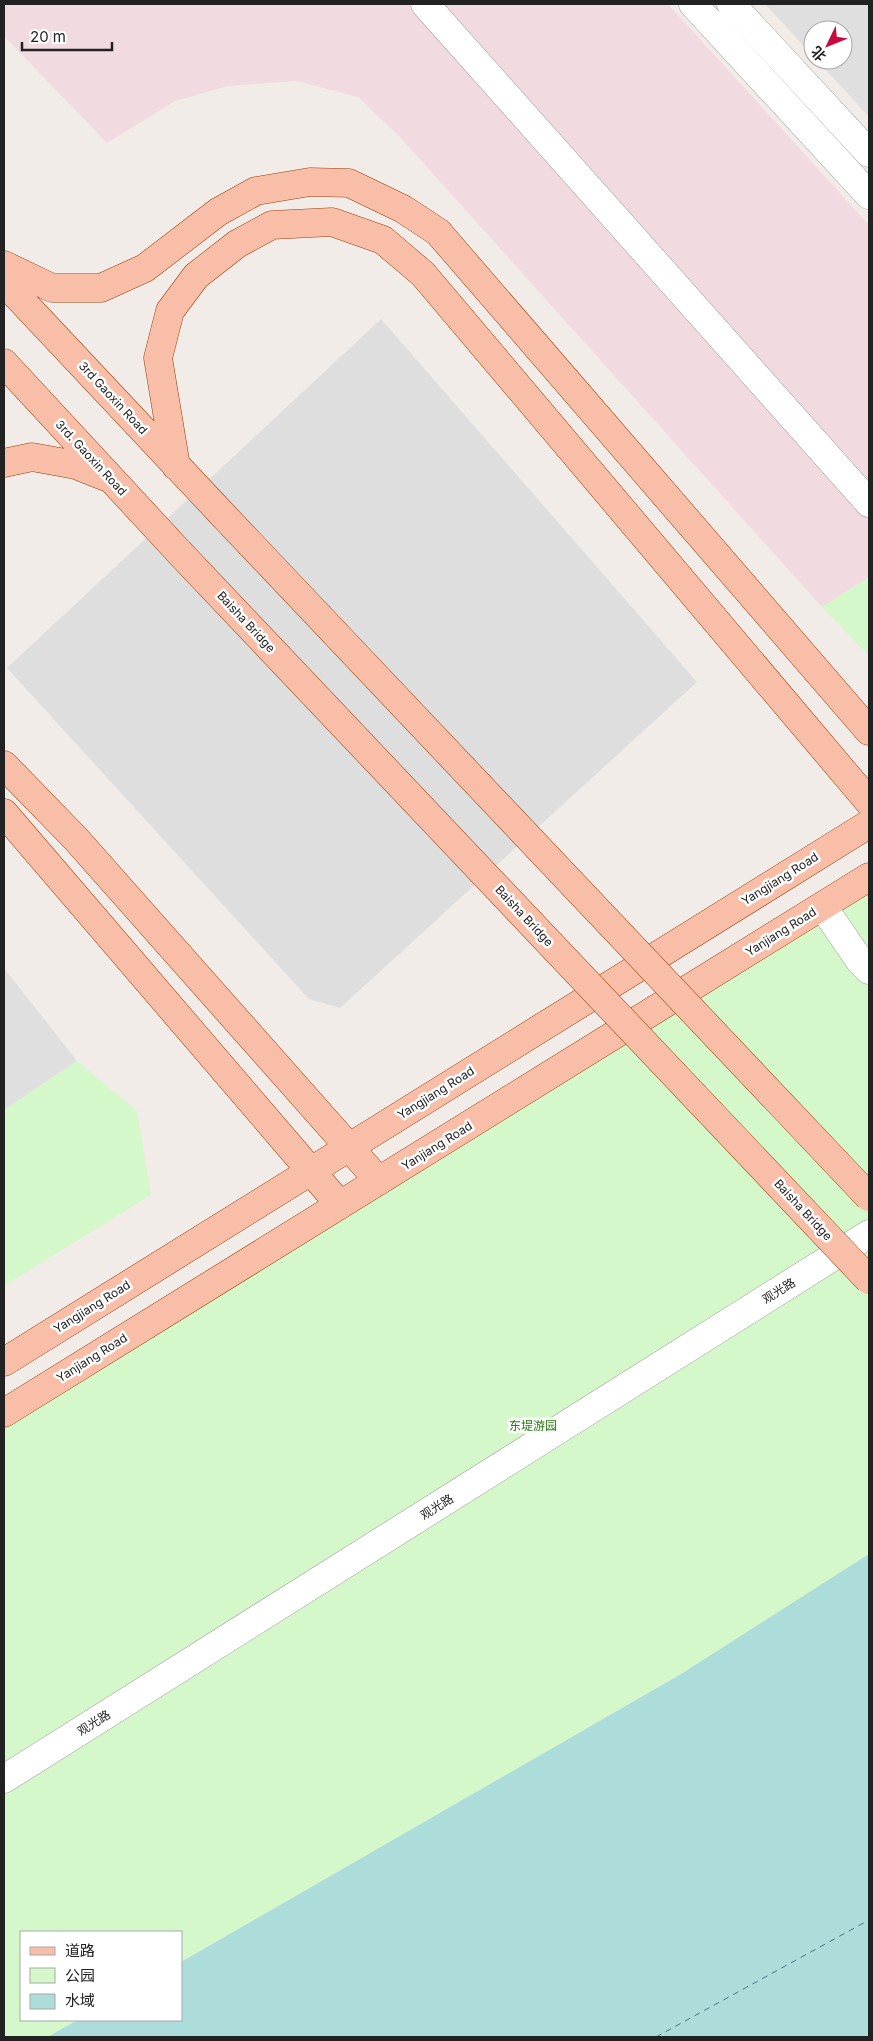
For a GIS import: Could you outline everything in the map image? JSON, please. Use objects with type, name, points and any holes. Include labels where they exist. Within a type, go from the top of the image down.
[{"type":"main road","points":[[4,265],[52,288],[101,288],[145,268],[218,212],[256,192],[310,182],[349,183],[403,209],[438,232],[869,731]]},
{"type":"main road","points":[[176,466],[158,358],[170,310],[196,276],[237,244],[272,225],[332,222],[383,240],[422,274],[869,802]]},
{"type":"main road","name":"3rd Gaoxin Road","points":[[4,282],[869,1197]]},
{"type":"main road","name":"3rd. Gaoxin Road","points":[[4,363],[179,552]]},
{"type":"main road","points":[[4,463],[32,458],[76,465],[111,478]]},
{"type":"main road","name":"Baisha Bridge","points":[[179,552],[869,1280]]},
{"type":"main road","points":[[4,766],[76,839],[379,1181]]},
{"type":"main road","points":[[4,814],[340,1205]]},
{"type":"main road","name":"Yangjiang Road","points":[[4,1362],[869,824]]},
{"type":"main road","name":"Yanjiang Road","points":[[4,1413],[822,907],[869,876]]},
{"type":"street","points":[[425,4],[869,503]]},
{"type":"street","points":[[693,4],[869,195]]},
{"type":"street","points":[[732,4],[869,153]]},
{"type":"street","points":[[822,907],[860,961],[869,970]]},
{"type":"street","name":"观光路","points":[[4,1779],[869,1234]]},
{"type":"shaded area","points":[[4,4],[668,4],[869,225],[869,577],[822,607],[400,137],[358,97],[297,81],[228,86],[175,101],[107,143],[4,36]]},
{"type":"shaded area","points":[[765,4],[869,4],[869,117],[826,70],[853,70],[853,20],[803,20],[803,45]]},
{"type":"shaded area","points":[[381,319],[697,682],[340,1008],[309,999],[7,668]]},
{"type":"shaded area","points":[[4,968],[77,1061],[4,1110]]},
{"type":"green space","points":[[869,577],[869,656],[822,607]]},
{"type":"green space","name":"东堤游园","points":[[869,877],[869,1554],[681,1674],[182,1961],[182,1931],[20,1931],[20,2021],[76,2021],[47,2037],[4,2037],[4,1413]]},
{"type":"green space","points":[[77,1061],[137,1111],[151,1195],[4,1286],[4,1110]]},
{"type":"water","points":[[869,1554],[869,2037],[47,2037],[76,2021],[182,2021],[182,1961],[681,1674]]},
{"type":"ferry route","points":[[656,2037],[869,1920]]}]
